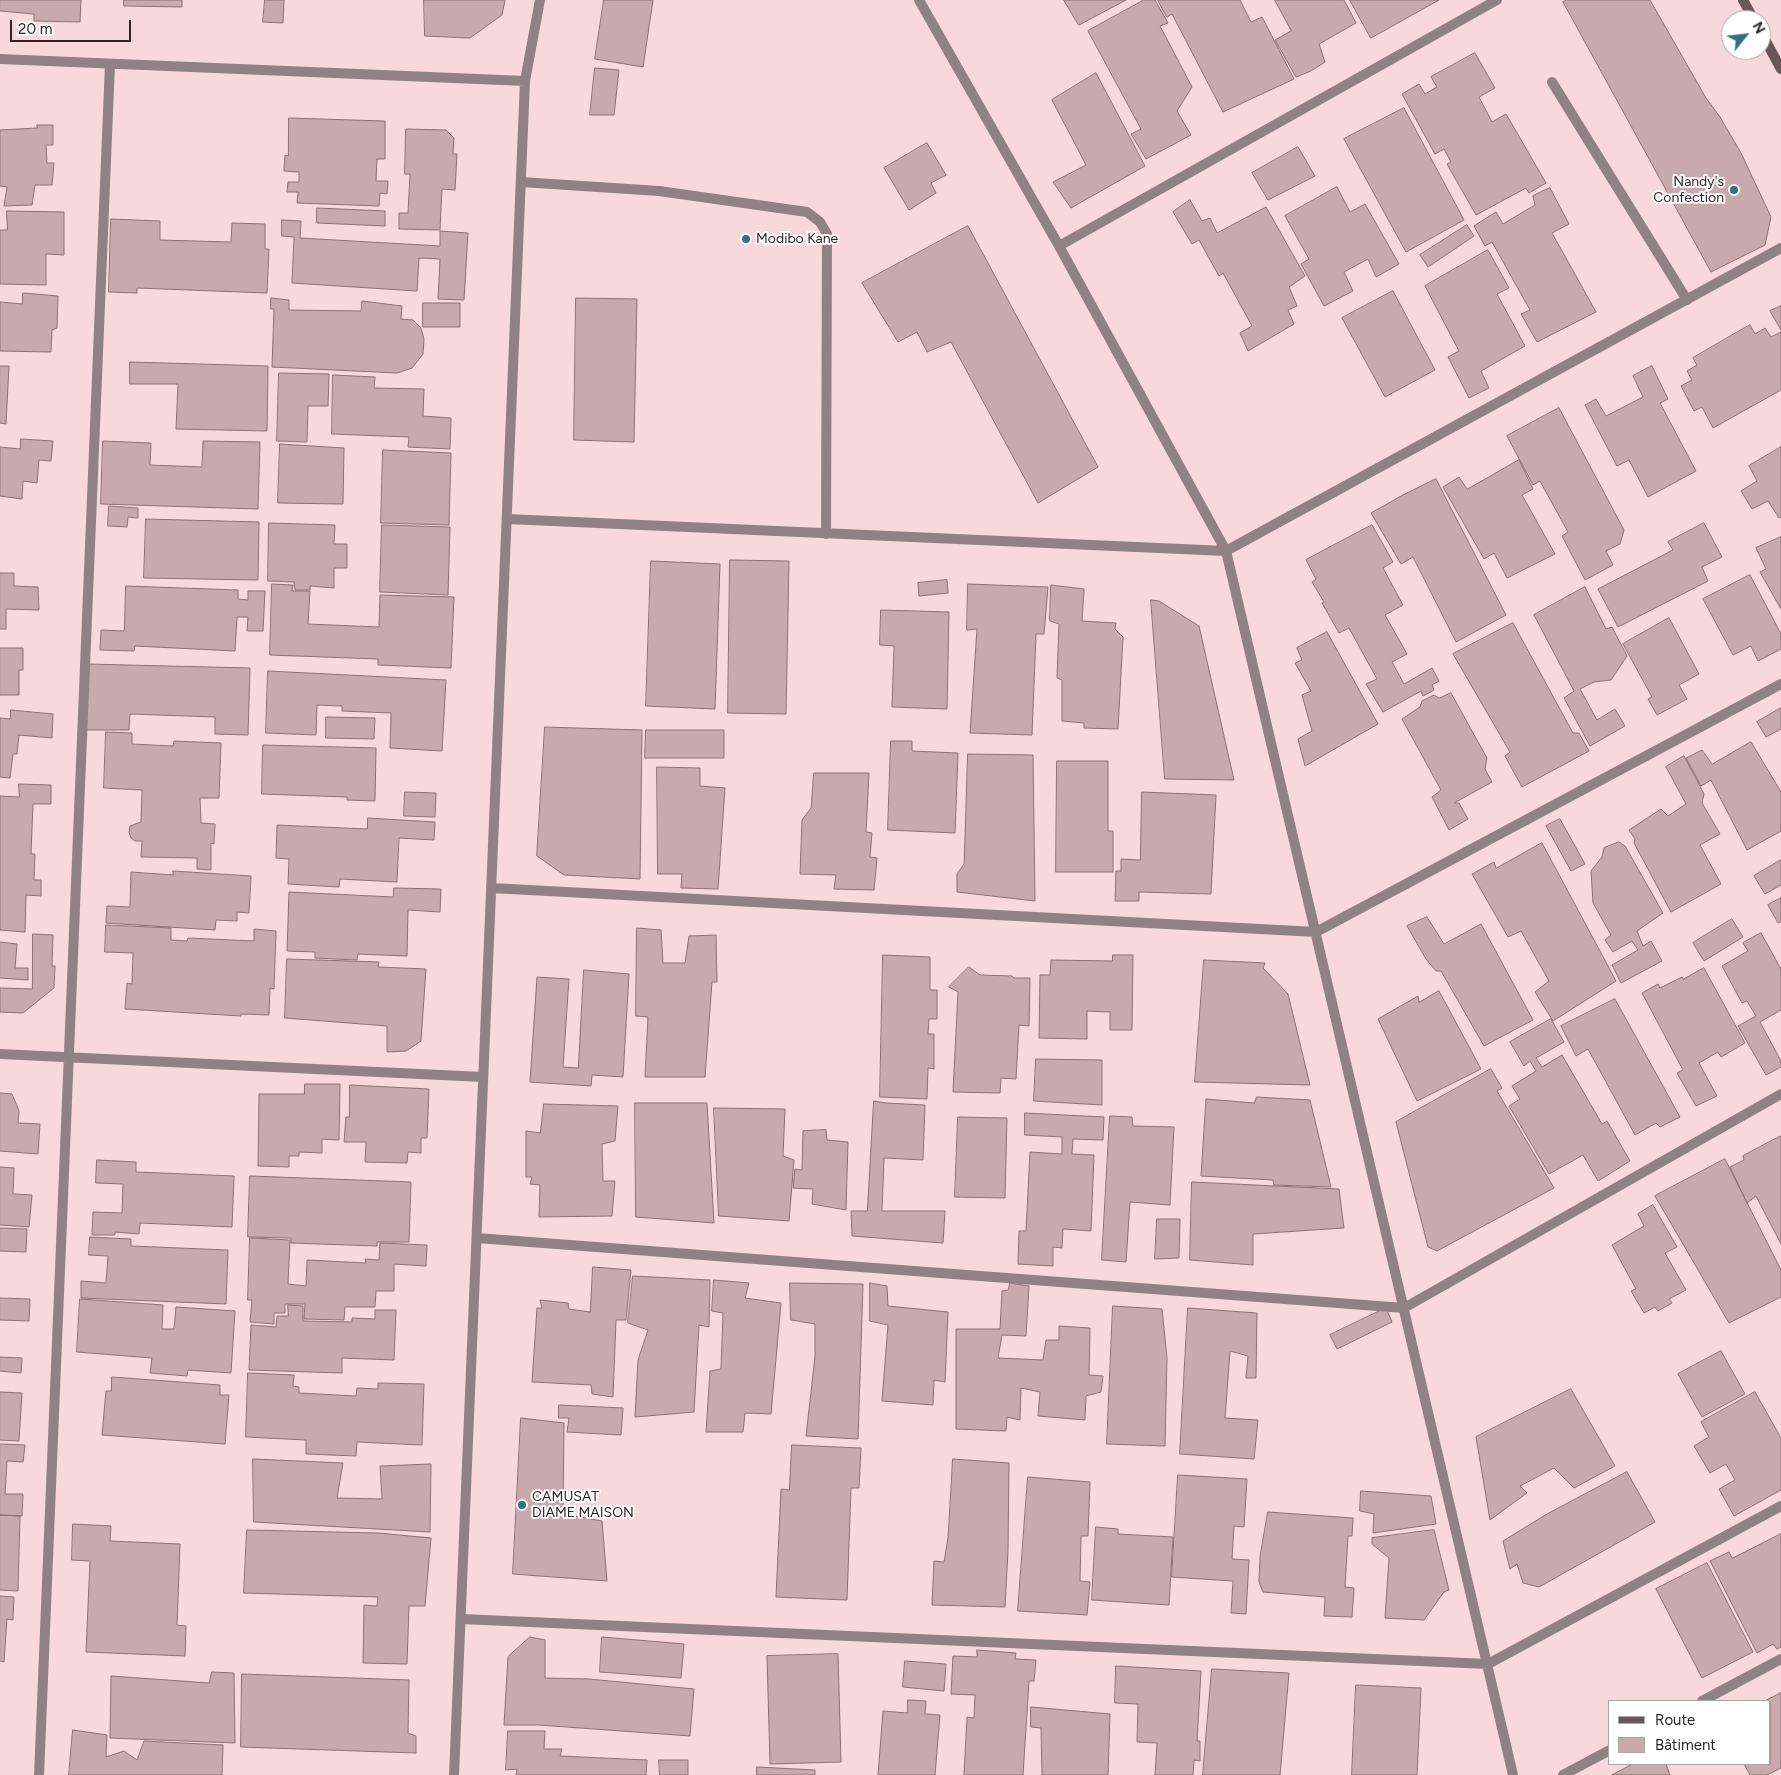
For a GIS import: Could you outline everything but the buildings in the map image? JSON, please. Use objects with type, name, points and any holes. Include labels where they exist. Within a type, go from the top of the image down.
[{"type":"street","points":[[454,1775],[525,81],[540,0]]},
{"type":"street","points":[[918,0],[1059,246],[1226,551],[1513,1775]]},
{"type":"street","points":[[1059,246],[1497,0]]},
{"type":"street","points":[[1771,50],[1781,69]]},
{"type":"street","points":[[0,59],[525,81]]},
{"type":"street","points":[[39,1775],[110,64]]},
{"type":"street","points":[[1552,82],[1687,300]]},
{"type":"street","points":[[521,182],[659,191],[807,212],[820,222],[827,234],[826,534]]},
{"type":"street","points":[[507,519],[1226,551],[1781,248]]},
{"type":"street","points":[[491,888],[1316,932],[1781,684]]},
{"type":"street","points":[[0,1054],[484,1077]]},
{"type":"street","points":[[477,1238],[1404,1308],[1781,1094]]},
{"type":"street","points":[[461,1619],[1488,1664],[1781,1506]]},
{"type":"street","points":[[1704,1700],[1781,1659]]},
{"type":"street","points":[[1563,1775],[1608,1751]]},
{"type":"place","name":"Nandy's Confection","points":[[1734,190]]},
{"type":"place","name":"Modibo Kane","points":[[746,239]]},
{"type":"place","name":"CAMUSAT DIAME MAISON","points":[[522,1505]]}]
